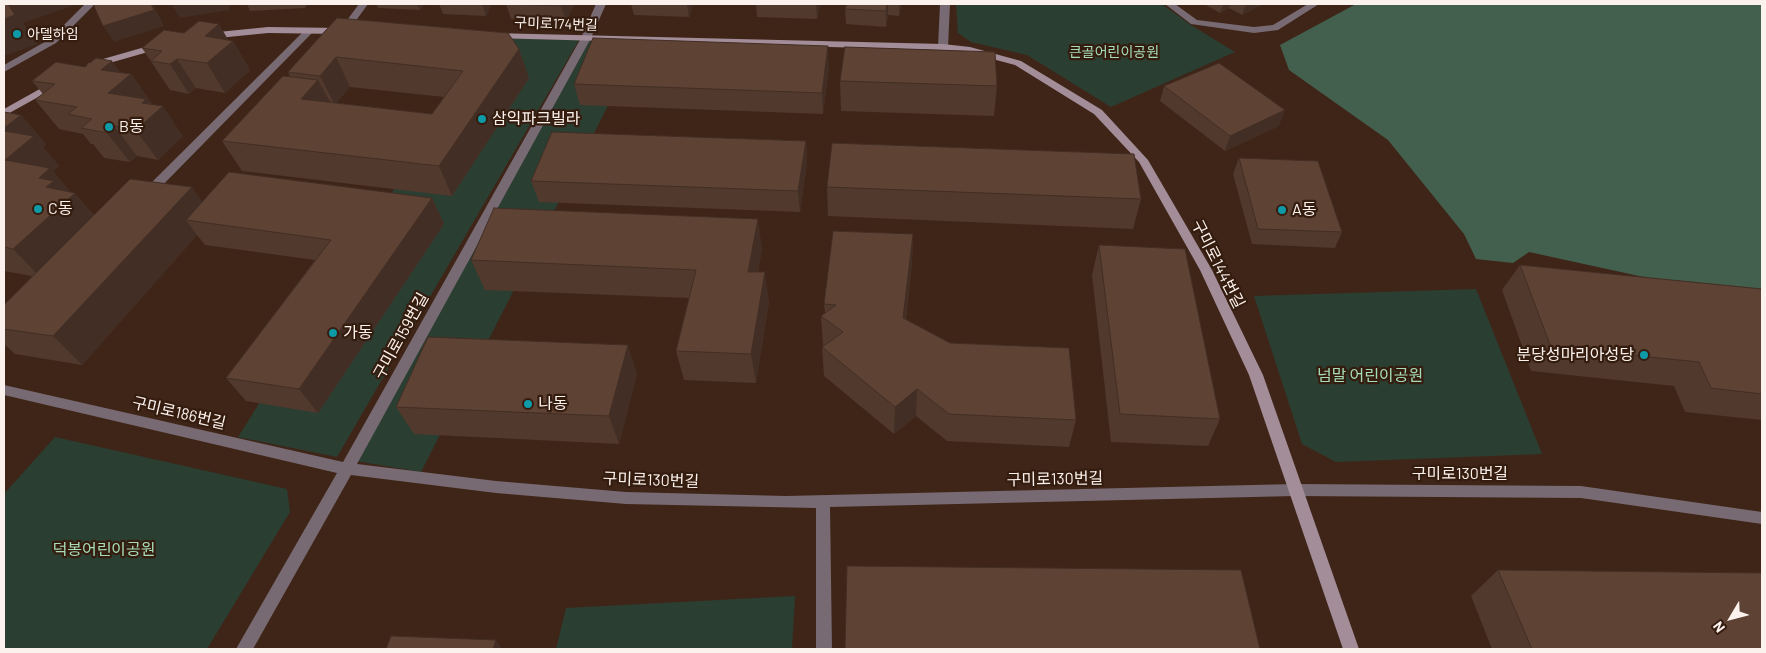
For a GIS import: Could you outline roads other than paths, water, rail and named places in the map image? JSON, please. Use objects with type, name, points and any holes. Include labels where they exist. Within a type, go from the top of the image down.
[{"type":"street","points":[[4,69],[53,41],[90,4]]},
{"type":"street","points":[[194,38],[268,30],[349,31],[363,4]]},
{"type":"street","name":"구미로159번길","points":[[244,649],[347,469],[586,38],[601,4]]},
{"type":"street","points":[[943,47],[945,4]]},
{"type":"street","points":[[1170,4],[1194,22],[1254,30],[1275,28],[1314,4]]},
{"type":"street","points":[[136,205],[309,31]]},
{"type":"street","name":"구미로174번길","points":[[479,35],[943,47]]},
{"type":"street","points":[[86,68],[168,44]]},
{"type":"street","name":"구미로144번길","points":[[943,47],[970,50],[1018,63],[1098,112],[1143,160],[1206,270],[1256,374],[1351,649]]},
{"type":"street","points":[[4,113],[63,79]]},
{"type":"street","name":"구미로186번길","points":[[4,390],[347,469]]},
{"type":"street","name":"구미로130번길","points":[[347,469],[496,487],[626,498],[786,502],[1295,490],[1581,492],[1762,518]]},
{"type":"street","points":[[823,501],[824,649]]},
{"type":"place","name":"아델하임","points":[[17,34]]},
{"type":"place","name":"삼익파크빌라","points":[[482,119]]},
{"type":"place","name":"B동","points":[[109,127]]},
{"type":"place","name":"C동","points":[[38,209]]},
{"type":"place","name":"A동","points":[[1282,210]]},
{"type":"place","name":"가동","points":[[333,333]]},
{"type":"place","name":"분당성마리아성당","points":[[1644,355]]},
{"type":"place","name":"나동","points":[[528,404]]},
{"type":"park label","name":"큰골어린이공원","points":[[1114,52]]},
{"type":"park label","name":"넘말 어린이공원","points":[[1370,376]]},
{"type":"park label","name":"덕봉어린이공원","points":[[104,550]]}]
